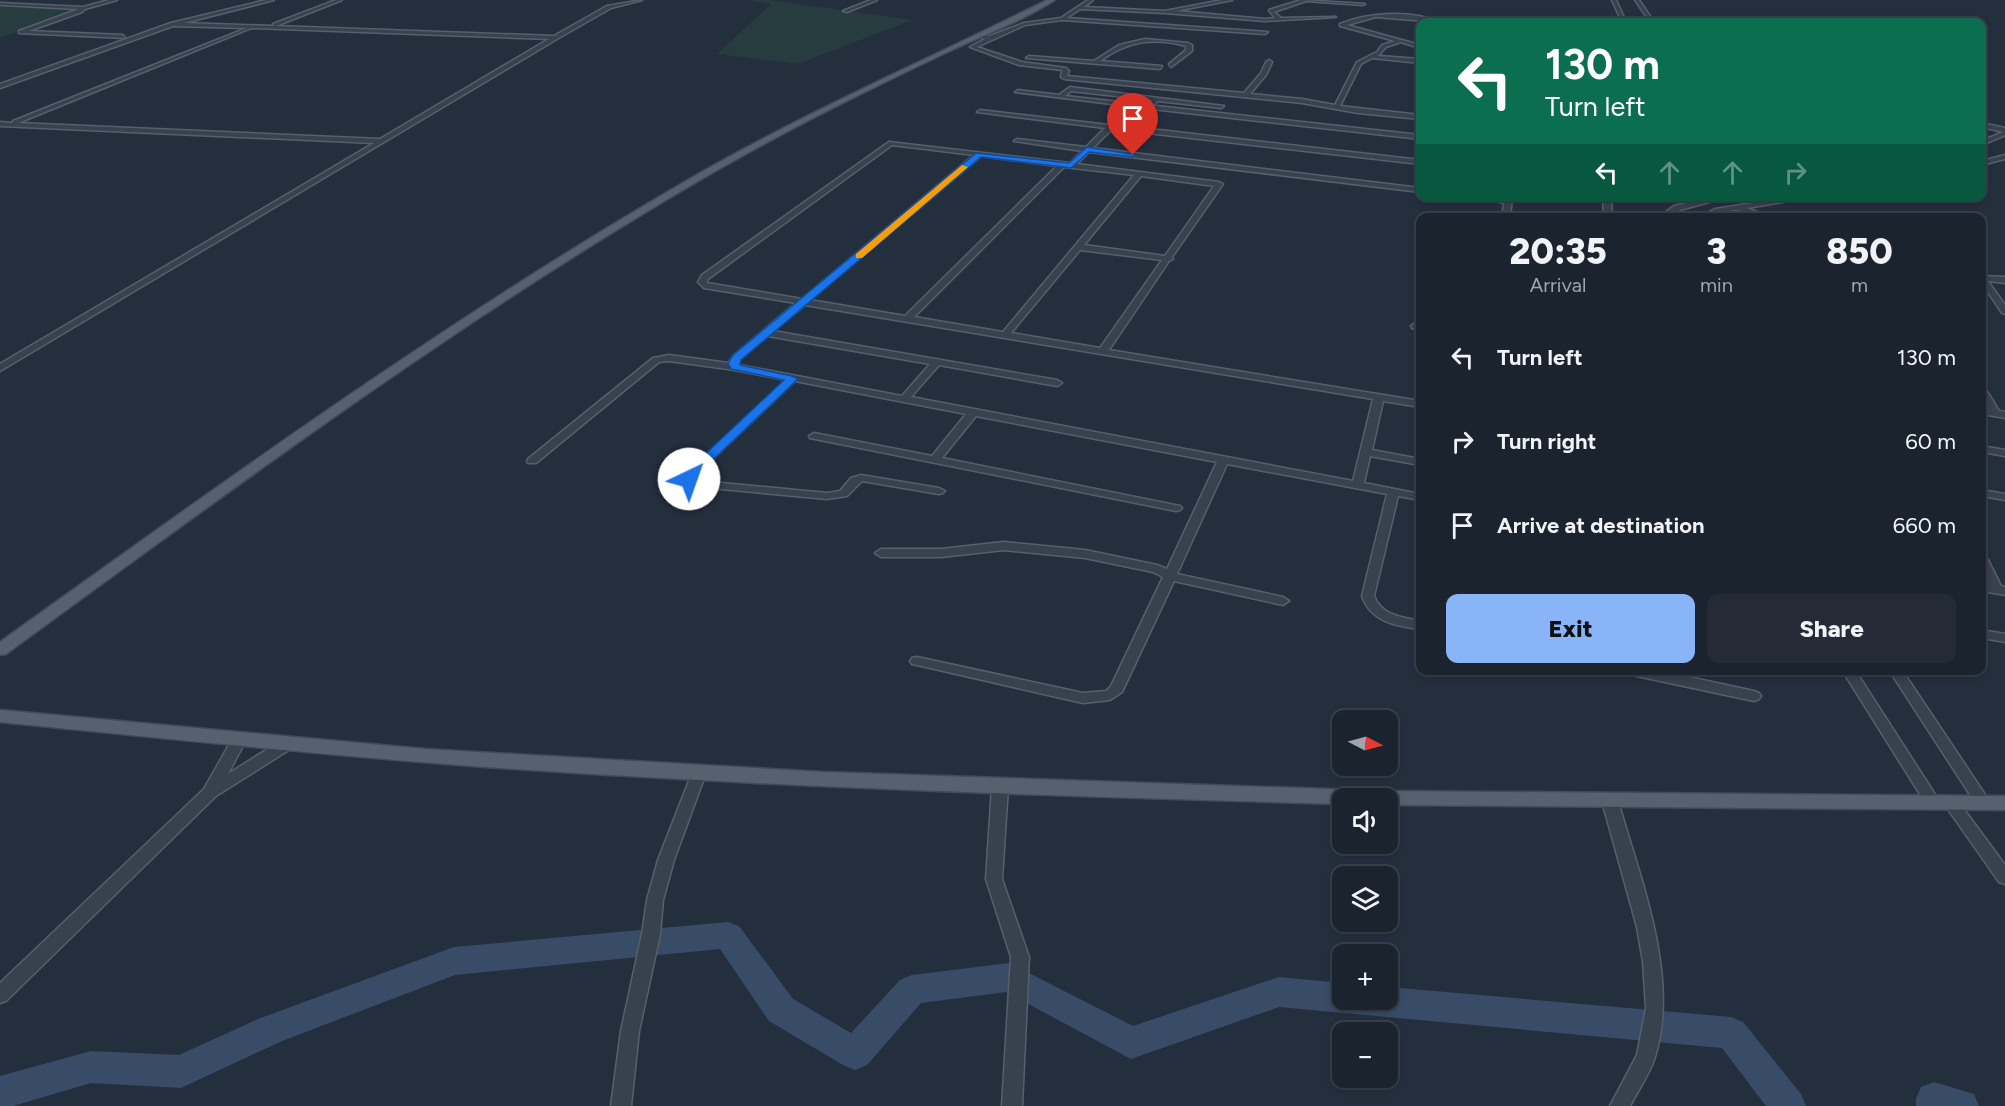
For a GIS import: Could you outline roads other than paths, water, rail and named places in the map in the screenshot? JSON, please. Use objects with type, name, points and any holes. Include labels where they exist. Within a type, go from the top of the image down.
[{"type":"main road","points":[[0,650],[289,441],[408,361],[583,249],[695,180],[776,134],[1052,0]]},
{"type":"main road","points":[[0,716],[287,744],[484,760],[699,773],[1000,787],[1332,796]]},
{"type":"main road","points":[[1398,798],[2005,803]]},
{"type":"street","points":[[0,4],[83,8],[116,0]]},
{"type":"street","points":[[0,83],[123,36],[174,20],[257,0]]},
{"type":"street","points":[[0,83],[173,24],[272,0]]},
{"type":"street","points":[[269,28],[340,0]]},
{"type":"street","points":[[0,368],[555,38],[608,4],[648,0]]},
{"type":"street","points":[[845,11],[874,0]]},
{"type":"street","points":[[1062,19],[1091,0]]},
{"type":"street","points":[[1165,12],[1230,0]]},
{"type":"street","points":[[1280,20],[1271,11],[1305,0],[1363,4]]},
{"type":"street","points":[[1614,0],[1622,18]]},
{"type":"street","points":[[1637,0],[1649,18]]},
{"type":"street","points":[[83,8],[21,32],[123,36]]},
{"type":"street","points":[[1079,8],[1280,20],[1334,17]]},
{"type":"street","points":[[1416,19],[1395,16],[1370,17],[1342,25],[1416,45]]},
{"type":"street","points":[[1194,28],[1225,17]]},
{"type":"street","points":[[1265,32],[1062,19],[1024,24],[973,47],[1007,57],[1021,64],[1064,69],[1066,71],[1064,77],[1246,95],[1416,117]]},
{"type":"street","points":[[173,24],[555,38]]},
{"type":"street","points":[[11,124],[254,27]]},
{"type":"street","points":[[976,36],[990,38]]},
{"type":"street","points":[[1096,62],[1120,44],[1136,40],[1179,42],[1189,45],[1189,51],[1171,65]]},
{"type":"street","points":[[1337,106],[1359,63],[1373,57],[1384,46],[1402,41]]},
{"type":"street","points":[[1007,57],[1160,67]]},
{"type":"street","points":[[1373,57],[1416,61]]},
{"type":"street","points":[[1246,95],[1254,83],[1266,73],[1269,62]]},
{"type":"street","points":[[1060,97],[1070,89],[1221,106]]},
{"type":"street","points":[[1018,92],[1416,137]]},
{"type":"street","points":[[1148,108],[1157,99]]},
{"type":"street","points":[[908,318],[1131,106]]},
{"type":"street","points":[[980,112],[1416,162]]},
{"type":"street","points":[[0,124],[380,141]]},
{"type":"street","points":[[1986,126],[2005,132]]},
{"type":"street","points":[[1986,142],[2005,132]]},
{"type":"street","points":[[1986,136],[2005,139]]},
{"type":"street","points":[[1017,141],[1416,190]]},
{"type":"street","points":[[1103,351],[1219,184],[891,143],[705,277],[702,282],[704,285],[715,287],[1416,403]]},
{"type":"street","points":[[735,367],[737,357],[979,155]]},
{"type":"street","points":[[1986,162],[2005,157]]},
{"type":"street","points":[[1005,335],[1139,174]]},
{"type":"street","points":[[1669,213],[1677,208],[1708,201]]},
{"type":"street","points":[[1711,213],[1783,201]]},
{"type":"street","points":[[1739,208],[1754,213]]},
{"type":"street","points":[[1079,247],[1168,259]]},
{"type":"street","points":[[1986,278],[2005,280]]},
{"type":"street","points":[[1986,284],[2005,311]]},
{"type":"street","points":[[767,333],[1057,384]]},
{"type":"street","points":[[532,461],[656,360],[669,357],[905,398],[1416,496]]},
{"type":"street","points":[[905,398],[937,362]]},
{"type":"street","points":[[792,379],[689,476],[689,479],[694,483],[710,485],[836,497],[843,494],[855,480],[861,478],[939,491]]},
{"type":"street","points":[[1986,395],[2000,414]]},
{"type":"street","points":[[1358,485],[1379,397]]},
{"type":"street","points":[[935,460],[974,411]]},
{"type":"street","points":[[814,436],[1176,508]]},
{"type":"street","points":[[1986,450],[2005,453]]},
{"type":"street","points":[[1366,452],[1416,461]]},
{"type":"street","points":[[917,661],[1083,698],[1110,695],[1117,689],[1224,459]]},
{"type":"street","points":[[1393,492],[1368,596],[1370,605],[1378,613],[1391,619],[1416,624]]},
{"type":"street","points":[[1986,494],[2005,497]]},
{"type":"street","points":[[881,553],[941,553],[1013,547],[1085,554],[1157,569],[1170,576],[1283,601]]},
{"type":"street","points":[[1986,567],[2000,591]]},
{"type":"street","points":[[1986,635],[2005,638]]},
{"type":"street","points":[[1655,675],[1754,696]]},
{"type":"street","points":[[1852,675],[1943,803],[2005,877]]},
{"type":"street","points":[[1898,675],[1983,803]]},
{"type":"street","points":[[211,792],[239,740]]},
{"type":"street","points":[[0,995],[211,792],[287,744]]},
{"type":"street","points":[[621,1106],[630,1031],[651,934],[655,900],[666,860],[699,773]]},
{"type":"street","points":[[1000,787],[994,879],[1020,957],[1012,1106]]},
{"type":"street","points":[[1610,801],[1645,927],[1652,963],[1654,1008],[1647,1057],[1620,1106]]},
{"type":"waterway","points":[[0,1093],[91,1067],[181,1072],[270,1030],[454,961],[728,935],[781,1010],[855,1054],[912,990],[1009,977],[1131,1043],[1279,992],[1332,997]]},
{"type":"waterway","points":[[1398,1003],[1731,1033],[1788,1106]]},
{"type":"waterway","points":[[1934,1106],[1934,1099],[1961,1106]]}]
